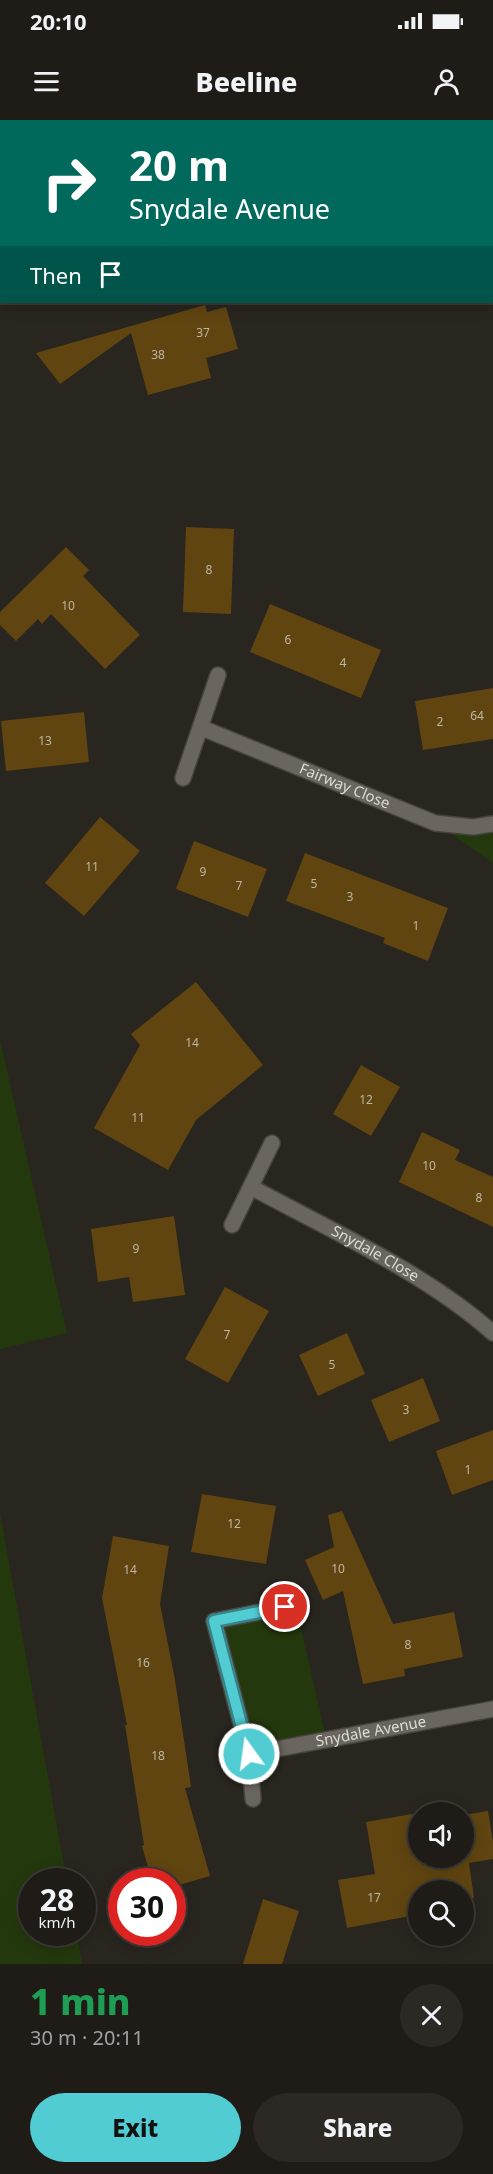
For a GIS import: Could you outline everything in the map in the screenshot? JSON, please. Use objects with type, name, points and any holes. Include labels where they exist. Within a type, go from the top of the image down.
[{"type":"street","points":[[183,778],[202,728],[218,675]]},
{"type":"street","name":"Fairway Close","points":[[202,728],[435,823],[472,827],[493,824]]},
{"type":"street","points":[[232,1225],[272,1143]]},
{"type":"street","name":"Snydale Close","points":[[251,1187],[394,1264],[473,1316],[493,1333]]},
{"type":"street","points":[[253,1800],[249,1754],[214,1621],[285,1607]]},
{"type":"street","name":"Snydale Avenue","points":[[249,1754],[493,1709]]},
{"type":"green space","points":[[435,823],[493,824],[493,863]]},
{"type":"green space","points":[[0,1040],[67,1333],[0,1349]]},
{"type":"green space","points":[[0,1513],[65,1868],[18,1868],[18,1946],[79,1946],[82,1964],[0,1964]]},
{"type":"green space","points":[[296,1605],[326,1739],[249,1754],[214,1621]]},
{"type":"building","points":[[205,305],[207,312],[226,307],[238,349],[206,358],[211,378],[148,395],[131,333],[60,384],[36,353]]},
{"type":"building","points":[[186,527],[234,529],[231,614],[183,612]]},
{"type":"building","points":[[66,547],[89,570],[83,576],[140,635],[105,669],[51,614],[42,624],[38,619],[16,641],[0,625],[0,612]]},
{"type":"building","points":[[270,604],[381,650],[361,698],[250,652]]},
{"type":"building","points":[[493,688],[493,739],[423,750],[415,701]]},
{"type":"building","points":[[84,712],[89,762],[6,771],[1,721]]},
{"type":"building","points":[[100,817],[140,851],[84,916],[45,883]]},
{"type":"building","points":[[194,841],[267,869],[248,917],[176,889]]},
{"type":"building","points":[[305,853],[448,908],[428,961],[383,943],[385,938],[286,901]]},
{"type":"building","points":[[196,982],[263,1065],[196,1120],[168,1170],[94,1128],[140,1045],[131,1034]]},
{"type":"building","points":[[361,1065],[400,1087],[371,1136],[333,1114]]},
{"type":"building","points":[[422,1132],[460,1150],[455,1160],[493,1177],[493,1227],[399,1182]]},
{"type":"building","points":[[174,1216],[185,1295],[133,1302],[129,1277],[98,1282],[91,1229]]},
{"type":"building","points":[[225,1287],[269,1311],[228,1383],[185,1359]]},
{"type":"building","points":[[347,1333],[365,1374],[318,1396],[299,1355]]},
{"type":"building","points":[[423,1378],[440,1421],[389,1442],[371,1400]]},
{"type":"building","points":[[493,1430],[493,1480],[452,1495],[436,1451]]},
{"type":"building","points":[[202,1494],[276,1506],[266,1564],[191,1552]]},
{"type":"building","points":[[342,1511],[393,1624],[454,1612],[463,1657],[404,1669],[405,1676],[363,1684],[343,1591],[323,1600],[305,1560],[334,1547],[328,1515]]},
{"type":"building","points":[[113,1536],[169,1546],[160,1604],[175,1680],[191,1787],[185,1788],[210,1876],[186,1883],[186,1868],[148,1868],[142,1846],[144,1845],[125,1725],[127,1725],[102,1598]]},
{"type":"building","points":[[488,1811],[493,1859],[474,1862],[474,1813]]},
{"type":"building","points":[[408,1815],[408,1868],[470,1868],[471,1880],[408,1880],[408,1916],[347,1928],[338,1880],[375,1874],[366,1822]]},
{"type":"building","points":[[263,1899],[299,1911],[282,1964],[243,1964]]},
{"type":"route","points":[[249,1754],[214,1621],[285,1607]]}]
